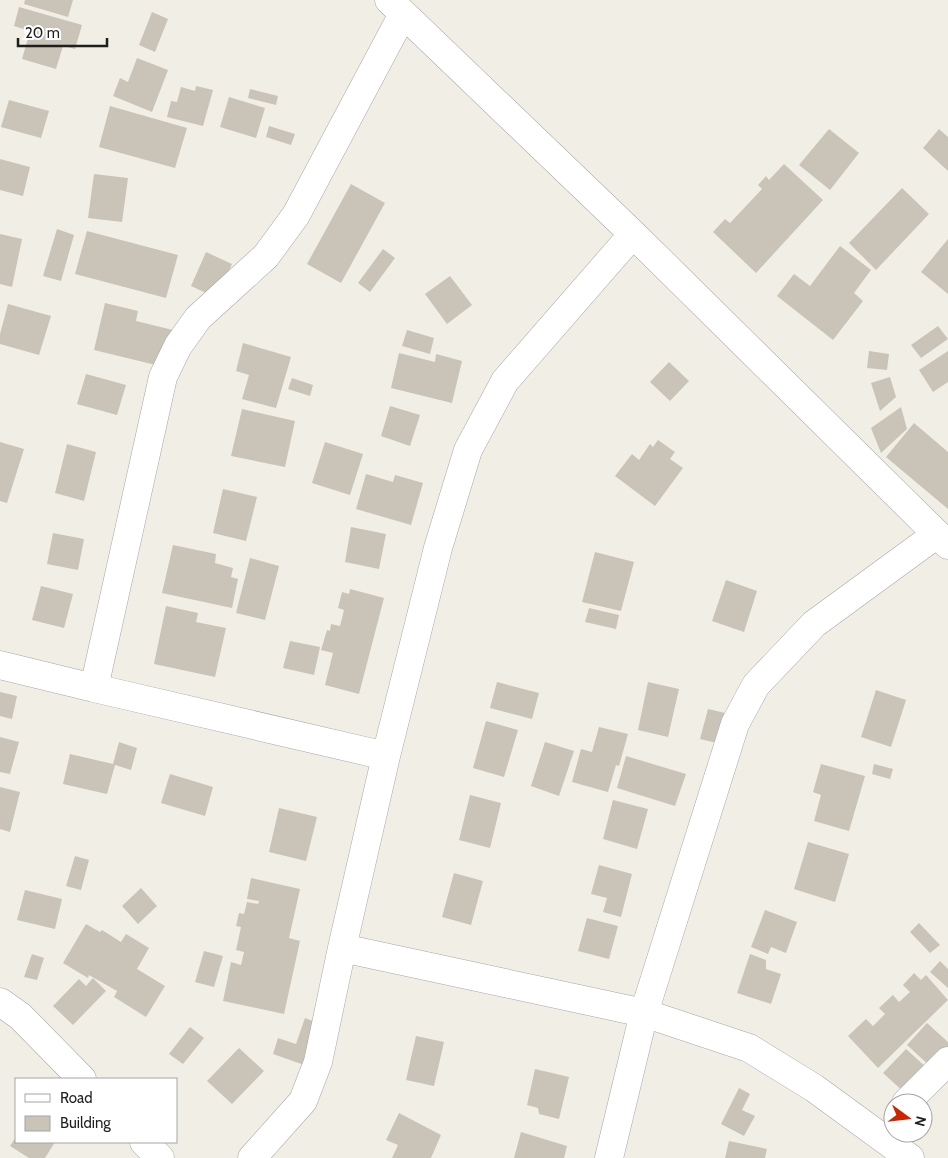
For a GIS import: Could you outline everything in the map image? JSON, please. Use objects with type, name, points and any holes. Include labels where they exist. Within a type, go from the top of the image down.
[{"type":"street","points":[[94,688],[163,377],[178,346],[198,318],[266,256],[296,215],[396,7],[633,234],[943,539],[814,624],[756,685],[735,724],[644,1013],[608,1158]]},
{"type":"street","points":[[252,1158],[303,1101],[318,1062],[386,756],[438,548],[468,450],[505,381],[633,234]]},
{"type":"street","points":[[0,665],[386,756]]},
{"type":"street","points":[[342,948],[644,1013],[749,1048],[814,1088],[883,1123]]},
{"type":"street","points":[[0,1002],[20,1016],[81,1078]]},
{"type":"street","points":[[916,1093],[948,1061]]},
{"type":"street","points":[[145,1143],[160,1158]]},
{"type":"street","points":[[899,1143],[910,1158]]},
{"type":"building","points":[[25,0],[73,0],[68,17],[24,4]]},
{"type":"building","points":[[19,7],[82,25],[75,49],[63,46],[56,69],[22,59],[30,31],[14,26]]},
{"type":"building","points":[[152,12],[168,19],[155,52],[139,45]]},
{"type":"building","points":[[137,58],[168,70],[152,112],[113,96],[120,78],[128,82]]},
{"type":"building","points":[[196,86],[213,90],[203,126],[167,117],[171,101],[177,102],[181,87],[195,91]]},
{"type":"building","points":[[250,89],[278,96],[276,105],[248,98]]},
{"type":"building","points":[[229,97],[265,108],[256,138],[220,127]]},
{"type":"building","points":[[9,100],[49,111],[41,138],[1,127]]},
{"type":"building","points":[[110,106],[187,128],[175,168],[99,147]]},
{"type":"building","points":[[269,126],[295,134],[291,145],[266,137]]},
{"type":"building","points":[[829,129],[859,153],[830,190],[799,165]]},
{"type":"building","points":[[939,129],[948,137],[948,171],[923,148]]},
{"type":"building","points":[[0,159],[30,167],[23,196],[0,190]]},
{"type":"building","points":[[784,164],[823,200],[756,273],[713,232],[725,219],[730,223],[762,189],[758,185],[766,176],[769,180]]},
{"type":"building","points":[[94,174],[128,178],[122,222],[88,218]]},
{"type":"building","points":[[351,184],[385,203],[341,283],[307,264]]},
{"type":"building","points":[[902,188],[929,214],[876,270],[849,243]]},
{"type":"building","points":[[57,229],[74,235],[61,281],[43,276]]},
{"type":"building","points":[[87,231],[178,255],[166,298],[75,274]]},
{"type":"building","points":[[0,234],[22,239],[12,287],[0,284]]},
{"type":"building","points":[[948,239],[948,294],[921,272]]},
{"type":"building","points":[[840,246],[871,270],[854,293],[863,301],[833,340],[777,296],[794,274],[810,286]]},
{"type":"building","points":[[383,249],[395,258],[370,292],[358,283]]},
{"type":"building","points":[[206,252],[232,264],[217,298],[191,286]]},
{"type":"building","points":[[450,276],[472,305],[447,324],[425,294]]},
{"type":"building","points":[[105,303],[138,311],[136,321],[173,330],[164,367],[94,350]]},
{"type":"building","points":[[8,304],[51,316],[39,355],[0,344],[0,334]]},
{"type":"building","points":[[938,326],[948,339],[921,358],[911,345]]},
{"type":"building","points":[[407,330],[434,338],[430,354],[402,346]]},
{"type":"building","points":[[243,343],[291,357],[276,408],[242,399],[249,375],[236,371]]},
{"type":"building","points":[[869,351],[889,354],[887,370],[867,368]]},
{"type":"building","points":[[948,351],[948,382],[933,392],[919,370]]},
{"type":"building","points":[[399,353],[435,362],[436,354],[462,361],[452,403],[391,388]]},
{"type":"building","points":[[669,362],[689,381],[670,401],[650,382]]},
{"type":"building","points":[[86,374],[126,385],[117,415],[77,404]]},
{"type":"building","points":[[890,377],[896,397],[880,411],[871,383]]},
{"type":"building","points":[[292,378],[313,385],[310,396],[288,389]]},
{"type":"building","points":[[390,406],[420,415],[410,446],[381,436]]},
{"type":"building","points":[[901,407],[907,429],[881,453],[871,428]]},
{"type":"building","points":[[242,409],[295,421],[285,467],[231,456]]},
{"type":"building","points":[[914,423],[948,452],[948,509],[886,457]]},
{"type":"building","points":[[658,440],[675,452],[670,459],[683,468],[655,506],[615,476],[632,454],[639,460],[650,444],[653,447]]},
{"type":"building","points":[[0,442],[24,449],[7,503],[0,501]]},
{"type":"building","points":[[325,442],[363,454],[350,495],[312,483]]},
{"type":"building","points":[[67,444],[96,452],[84,501],[55,493]]},
{"type":"building","points":[[366,474],[393,482],[395,475],[423,483],[411,525],[356,509]]},
{"type":"building","points":[[223,489],[257,497],[246,541],[213,533]]},
{"type":"building","points":[[351,527],[386,534],[379,569],[345,562]]},
{"type":"building","points":[[53,533],[84,539],[78,570],[47,564]]},
{"type":"building","points":[[173,545],[216,554],[215,563],[233,568],[231,577],[238,579],[232,608],[162,593]]},
{"type":"building","points":[[595,552],[634,562],[621,611],[582,602]]},
{"type":"building","points":[[250,558],[279,566],[265,620],[236,613]]},
{"type":"building","points":[[726,580],[757,591],[744,632],[712,621]]},
{"type":"building","points":[[41,586],[73,594],[64,628],[32,620]]},
{"type":"building","points":[[350,589],[384,598],[359,694],[325,685],[333,653],[321,650],[327,630],[330,631],[331,624],[340,626],[344,610],[338,608],[342,592],[349,594]]},
{"type":"building","points":[[166,606],[198,613],[196,622],[226,628],[215,677],[154,664]]},
{"type":"building","points":[[589,608],[619,615],[616,629],[585,622]]},
{"type":"building","points":[[290,641],[320,647],[314,675],[283,668]]},
{"type":"building","points":[[497,682],[539,693],[532,719],[490,708]]},
{"type":"building","points":[[648,682],[679,689],[668,737],[638,730]]},
{"type":"building","points":[[876,690],[906,700],[891,747],[861,737]]},
{"type":"building","points":[[0,692],[17,696],[12,719],[0,716]]},
{"type":"building","points":[[708,709],[725,713],[717,743],[700,739]]},
{"type":"building","points":[[486,721],[518,730],[504,777],[473,768]]},
{"type":"building","points":[[599,727],[628,734],[619,766],[616,765],[608,792],[572,782],[581,749],[592,752]]},
{"type":"building","points":[[0,737],[19,742],[10,774],[0,772]]},
{"type":"building","points":[[119,742],[137,748],[131,770],[115,765],[107,794],[63,784],[70,754],[113,764]]},
{"type":"building","points":[[545,742],[574,751],[559,796],[531,786]]},
{"type":"building","points":[[626,756],[686,774],[675,806],[617,788]]},
{"type":"building","points":[[821,764],[865,776],[849,831],[814,821],[821,795],[813,792]]},
{"type":"building","points":[[874,764],[893,769],[890,779],[872,774]]},
{"type":"building","points":[[170,774],[213,787],[205,816],[161,803]]},
{"type":"building","points":[[0,787],[20,792],[10,832],[0,829]]},
{"type":"building","points":[[470,795],[501,803],[490,848],[459,840]]},
{"type":"building","points":[[613,800],[648,809],[637,849],[603,839]]},
{"type":"building","points":[[279,808],[317,817],[306,861],[269,852]]},
{"type":"building","points":[[808,842],[849,854],[835,902],[794,889]]},
{"type":"building","points":[[75,856],[89,860],[81,890],[66,886]]},
{"type":"building","points":[[599,865],[632,874],[621,917],[603,912],[607,898],[591,894]]},
{"type":"building","points":[[454,873],[483,881],[471,925],[442,917]]},
{"type":"building","points":[[251,878],[300,889],[289,938],[300,941],[284,1014],[223,1001],[231,962],[241,965],[244,952],[236,950],[241,927],[236,926],[239,913],[244,914],[247,902],[258,904],[259,901],[247,899]]},
{"type":"building","points":[[141,888],[157,906],[138,924],[122,906]]},
{"type":"building","points":[[25,890],[62,899],[55,929],[17,920]]},
{"type":"building","points":[[765,910],[797,922],[786,953],[771,947],[768,954],[751,947]]},
{"type":"building","points":[[587,918],[618,926],[609,959],[578,951]]},
{"type":"building","points":[[919,923],[940,945],[930,953],[910,932]]},
{"type":"building","points":[[86,924],[100,932],[102,930],[121,942],[126,934],[149,948],[137,969],[165,986],[146,1017],[114,997],[117,991],[89,975],[88,978],[63,963]]},
{"type":"building","points":[[204,951],[223,956],[214,987],[195,982]]},
{"type":"building","points":[[32,954],[44,958],[37,980],[24,977]]},
{"type":"building","points":[[750,954],[766,960],[766,969],[781,974],[771,1004],[737,993]]},
{"type":"building","points":[[940,961],[948,969],[948,988],[930,972]]},
{"type":"building","points":[[914,973],[921,980],[926,975],[948,1000],[878,1068],[848,1036],[866,1019],[873,1026],[885,1014],[879,1008],[893,995],[899,1002],[910,992],[903,985]]},
{"type":"building","points":[[93,978],[106,991],[73,1025],[53,1006],[79,979],[86,986]]},
{"type":"building","points":[[305,1018],[321,1024],[307,1066],[273,1054],[278,1038],[296,1044]]},
{"type":"building","points":[[927,1023],[948,1042],[948,1051],[932,1068],[907,1045]]},
{"type":"building","points":[[190,1027],[204,1038],[183,1064],[169,1054]]},
{"type":"building","points":[[416,1036],[444,1042],[434,1086],[406,1080]]},
{"type":"building","points":[[239,1048],[264,1071],[232,1104],[207,1081]]},
{"type":"building","points":[[906,1049],[928,1069],[907,1093],[883,1073]]},
{"type":"building","points":[[535,1069],[569,1077],[559,1119],[539,1114],[538,1108],[527,1105]]},
{"type":"building","points":[[739,1088],[750,1094],[742,1110],[755,1116],[744,1136],[721,1124]]},
{"type":"building","points":[[399,1113],[441,1135],[431,1158],[392,1158],[398,1145],[386,1140]]},
{"type":"building","points":[[521,1132],[567,1146],[564,1158],[514,1158]]},
{"type":"building","points":[[15,1138],[15,1143],[54,1143],[45,1158],[29,1158],[10,1146]]},
{"type":"building","points":[[729,1141],[767,1149],[765,1158],[725,1158]]}]
